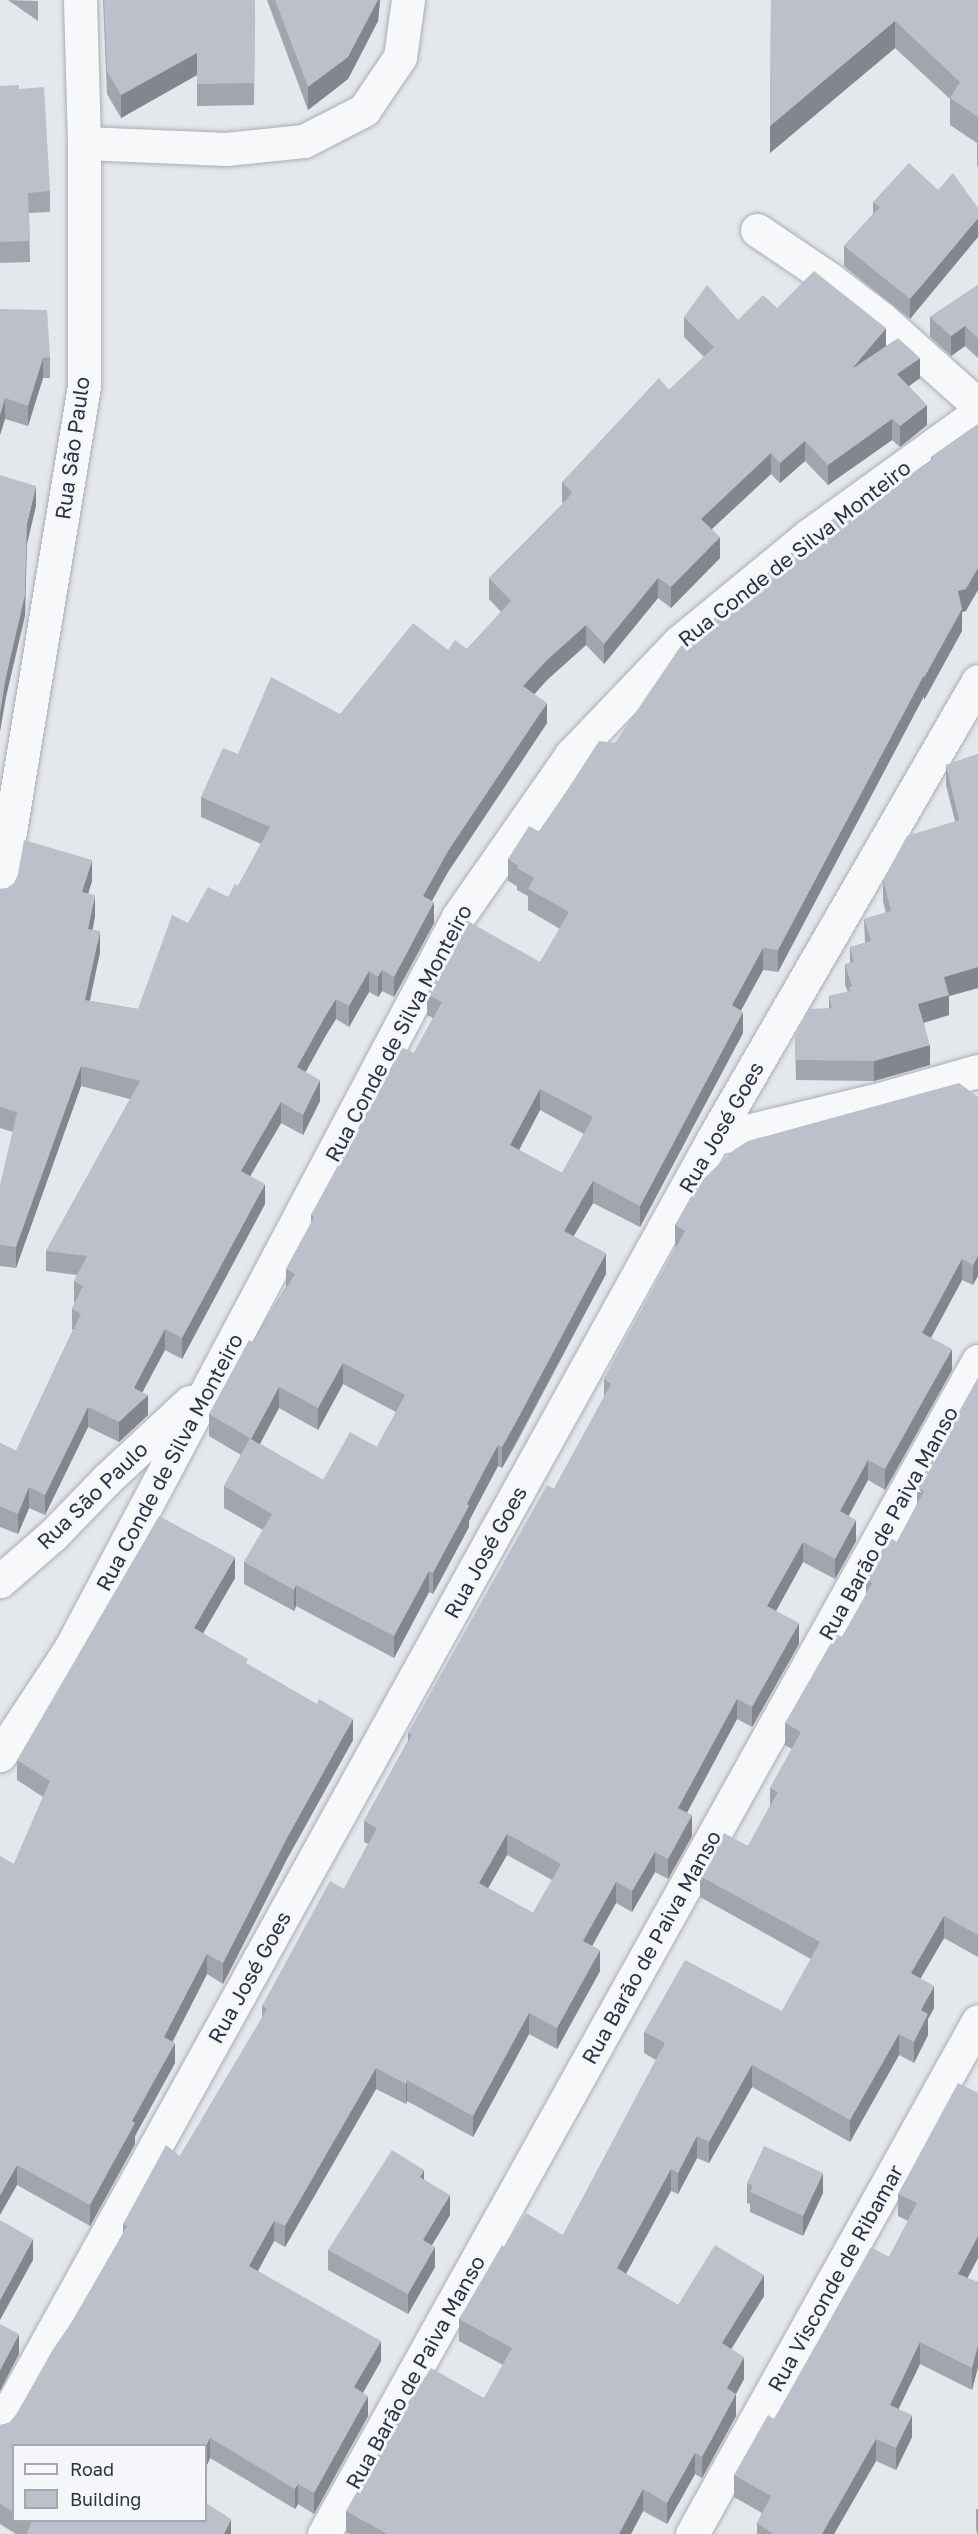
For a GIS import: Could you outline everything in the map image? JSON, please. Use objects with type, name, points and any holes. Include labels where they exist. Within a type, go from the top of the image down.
[{"type":"street","name":"Rua São Paulo","points":[[0,891],[84,386],[84,144],[80,0]]},
{"type":"street","points":[[84,144],[226,149],[304,141],[364,110],[400,57],[408,0]]},
{"type":"street","points":[[757,230],[831,280],[882,319],[978,405]]},
{"type":"street","name":"Rua Conde de Silva Monteiro","points":[[0,1755],[70,1649],[208,1384],[298,1222],[458,917],[571,755],[679,642],[808,536],[978,413]]},
{"type":"street","name":"Rua José Goes","points":[[0,2427],[713,1139],[970,709],[978,681]]},
{"type":"street","points":[[713,1139],[876,1100],[978,1071]]},
{"type":"street","name":"Rua Barão de Paiva Manso","points":[[324,2534],[978,1361]]},
{"type":"street","name":"Rua São Paulo","points":[[0,1581],[53,1535],[106,1479],[208,1384]]},
{"type":"street","name":"Rua Visconde de Ribamar","points":[[692,2534],[978,2021]]},
{"type":"building","points":[[104,0],[255,0],[254,83],[197,84],[197,53],[121,95],[107,71]]},
{"type":"building","points":[[275,0],[378,0],[348,57],[308,87]]},
{"type":"building","points":[[771,0],[978,0],[978,117],[950,98],[960,82],[895,21],[770,126]]},
{"type":"building","points":[[19,85],[19,89],[44,87],[50,191],[28,193],[30,241],[0,242],[0,86]]},
{"type":"building","points":[[909,163],[938,190],[953,173],[978,208],[978,218],[910,299],[844,246],[880,207],[873,202]]},
{"type":"building","points":[[814,271],[886,328],[852,369],[898,338],[920,358],[897,374],[927,405],[900,426],[892,419],[828,465],[805,441],[780,463],[771,453],[701,519],[720,537],[671,587],[658,578],[604,644],[586,625],[547,660],[523,686],[547,703],[448,851],[423,896],[434,902],[394,977],[382,970],[378,977],[369,971],[349,1006],[336,999],[326,1015],[297,1067],[320,1080],[303,1115],[281,1102],[241,1171],[265,1184],[182,1338],[165,1329],[134,1388],[148,1395],[119,1422],[88,1407],[45,1495],[29,1487],[18,1514],[0,1506],[0,1443],[16,1451],[81,1314],[72,1309],[83,1286],[74,1281],[87,1256],[46,1251],[140,1081],[81,1066],[16,1247],[0,1245],[0,1186],[17,1112],[0,1107],[0,889],[7,888],[14,883],[18,874],[24,840],[92,860],[82,892],[95,895],[88,929],[100,931],[85,1000],[138,1009],[172,915],[188,923],[208,887],[228,897],[235,884],[238,886],[270,827],[201,797],[223,748],[238,754],[271,677],[340,714],[413,623],[448,650],[455,640],[467,649],[511,601],[489,578],[568,498],[572,492],[562,482],[659,378],[669,390],[714,347],[684,317],[707,285],[738,320],[763,295],[777,308]]},
{"type":"building","points":[[978,285],[978,338],[965,326],[951,336],[930,317]]},
{"type":"building","points":[[0,309],[47,310],[50,357],[43,358],[28,406],[5,398],[0,415]]},
{"type":"building","points":[[978,424],[978,568],[966,589],[958,591],[962,609],[924,678],[924,675],[778,950],[763,948],[732,1005],[743,1012],[640,1206],[593,1181],[564,1231],[606,1253],[514,1426],[502,1447],[498,1445],[483,1472],[467,1504],[469,1506],[433,1573],[429,1571],[394,1636],[296,1585],[294,1590],[244,1562],[272,1514],[224,1486],[250,1438],[209,1414],[249,1340],[253,1342],[295,1274],[286,1269],[314,1217],[311,1215],[402,1047],[414,1053],[442,1002],[427,994],[466,920],[540,962],[569,912],[528,889],[534,878],[517,868],[518,866],[508,859],[529,826],[540,832],[599,741],[615,743],[680,647],[819,529],[858,501],[866,506],[933,459],[931,457]],"holes":[[[540,1089],[593,1117],[562,1173],[510,1145]],[[343,1363],[405,1395],[377,1447],[350,1432],[323,1480],[251,1439],[279,1387],[318,1408]]]},
{"type":"building","points":[[0,475],[36,486],[27,523],[25,595],[0,712]]},
{"type":"building","points":[[978,754],[978,967],[944,977],[949,995],[918,1004],[930,1045],[874,1061],[796,1060],[795,1036],[809,1009],[832,1008],[829,996],[850,991],[849,987],[852,986],[845,964],[854,962],[850,947],[871,941],[864,919],[891,911],[883,880],[907,836],[959,820],[946,765]]},
{"type":"building","points":[[959,1083],[978,1097],[978,1255],[973,1265],[962,1259],[922,1333],[952,1349],[885,1469],[868,1460],[840,1511],[856,1520],[835,1559],[803,1542],[767,1606],[799,1623],[752,1707],[737,1699],[678,1808],[692,1815],[668,1859],[655,1852],[632,1891],[616,1882],[583,1941],[600,1950],[557,2028],[529,2013],[473,2116],[407,2080],[406,2084],[376,2068],[285,2226],[274,2221],[249,2266],[381,2341],[354,2387],[368,2396],[314,2493],[298,2484],[295,2489],[210,2438],[207,2444],[12,2444],[12,2511],[0,2504],[0,2425],[9,2423],[16,2415],[52,2351],[73,2320],[127,2226],[123,2224],[166,2145],[180,2156],[267,2009],[262,2006],[330,1881],[344,1889],[377,1828],[364,1821],[412,1735],[408,1733],[547,1485],[554,1489],[611,1384],[604,1379],[685,1231],[675,1225],[698,1184],[734,1150],[748,1141]],"holes":[[[507,1834],[561,1864],[533,1913],[479,1883]]]},
{"type":"building","points":[[978,1378],[978,1935],[944,1916],[911,1973],[934,1986],[921,2010],[928,2014],[914,2042],[899,2034],[850,2120],[752,2065],[709,2142],[697,2136],[678,2173],[671,2169],[617,2268],[678,2305],[715,2245],[764,2275],[722,2343],[744,2357],[727,2388],[736,2394],[702,2457],[695,2453],[667,2503],[643,2489],[619,2534],[387,2534],[346,2511],[401,2413],[431,2368],[484,2398],[512,2348],[459,2319],[502,2245],[505,2247],[526,2213],[563,2235],[665,2043],[644,2032],[685,1960],[782,2011],[820,1942],[700,1876],[724,1833],[748,1846],[778,1792],[770,1788],[801,1732],[785,1723],[836,1634],[842,1637],[872,1583],[866,1579],[889,1537],[897,1542],[924,1491],[917,1487]]},
{"type":"building","points":[[159,1516],[235,1557],[194,1628],[248,1659],[246,1663],[317,1704],[319,1699],[353,1719],[287,1838],[223,1963],[207,1954],[164,2037],[175,2043],[132,2121],[135,2123],[90,2205],[17,2165],[0,2195],[0,1856],[14,1864],[50,1781],[17,1760]]},
{"type":"building","points":[[958,2083],[978,2093],[978,2236],[958,2274],[978,2282],[978,2345],[972,2368],[920,2342],[890,2405],[912,2415],[896,2448],[876,2439],[822,2534],[774,2534],[757,2523],[771,2496],[734,2475],[768,2415],[774,2419],[871,2247],[889,2257],[917,2203],[898,2194]]},
{"type":"building","points":[[764,2146],[823,2173],[803,2216],[750,2192],[753,2186],[747,2183]]},
{"type":"building","points":[[392,2150],[424,2170],[420,2177],[450,2195],[423,2240],[435,2247],[408,2294],[328,2250]]},
{"type":"building","points":[[0,2220],[33,2239],[0,2300]]},
{"type":"building","points":[[0,2324],[19,2334],[0,2370]]},
{"type":"building","points":[[207,2504],[231,2519],[224,2534],[27,2534],[31,2522],[207,2522]]}]
